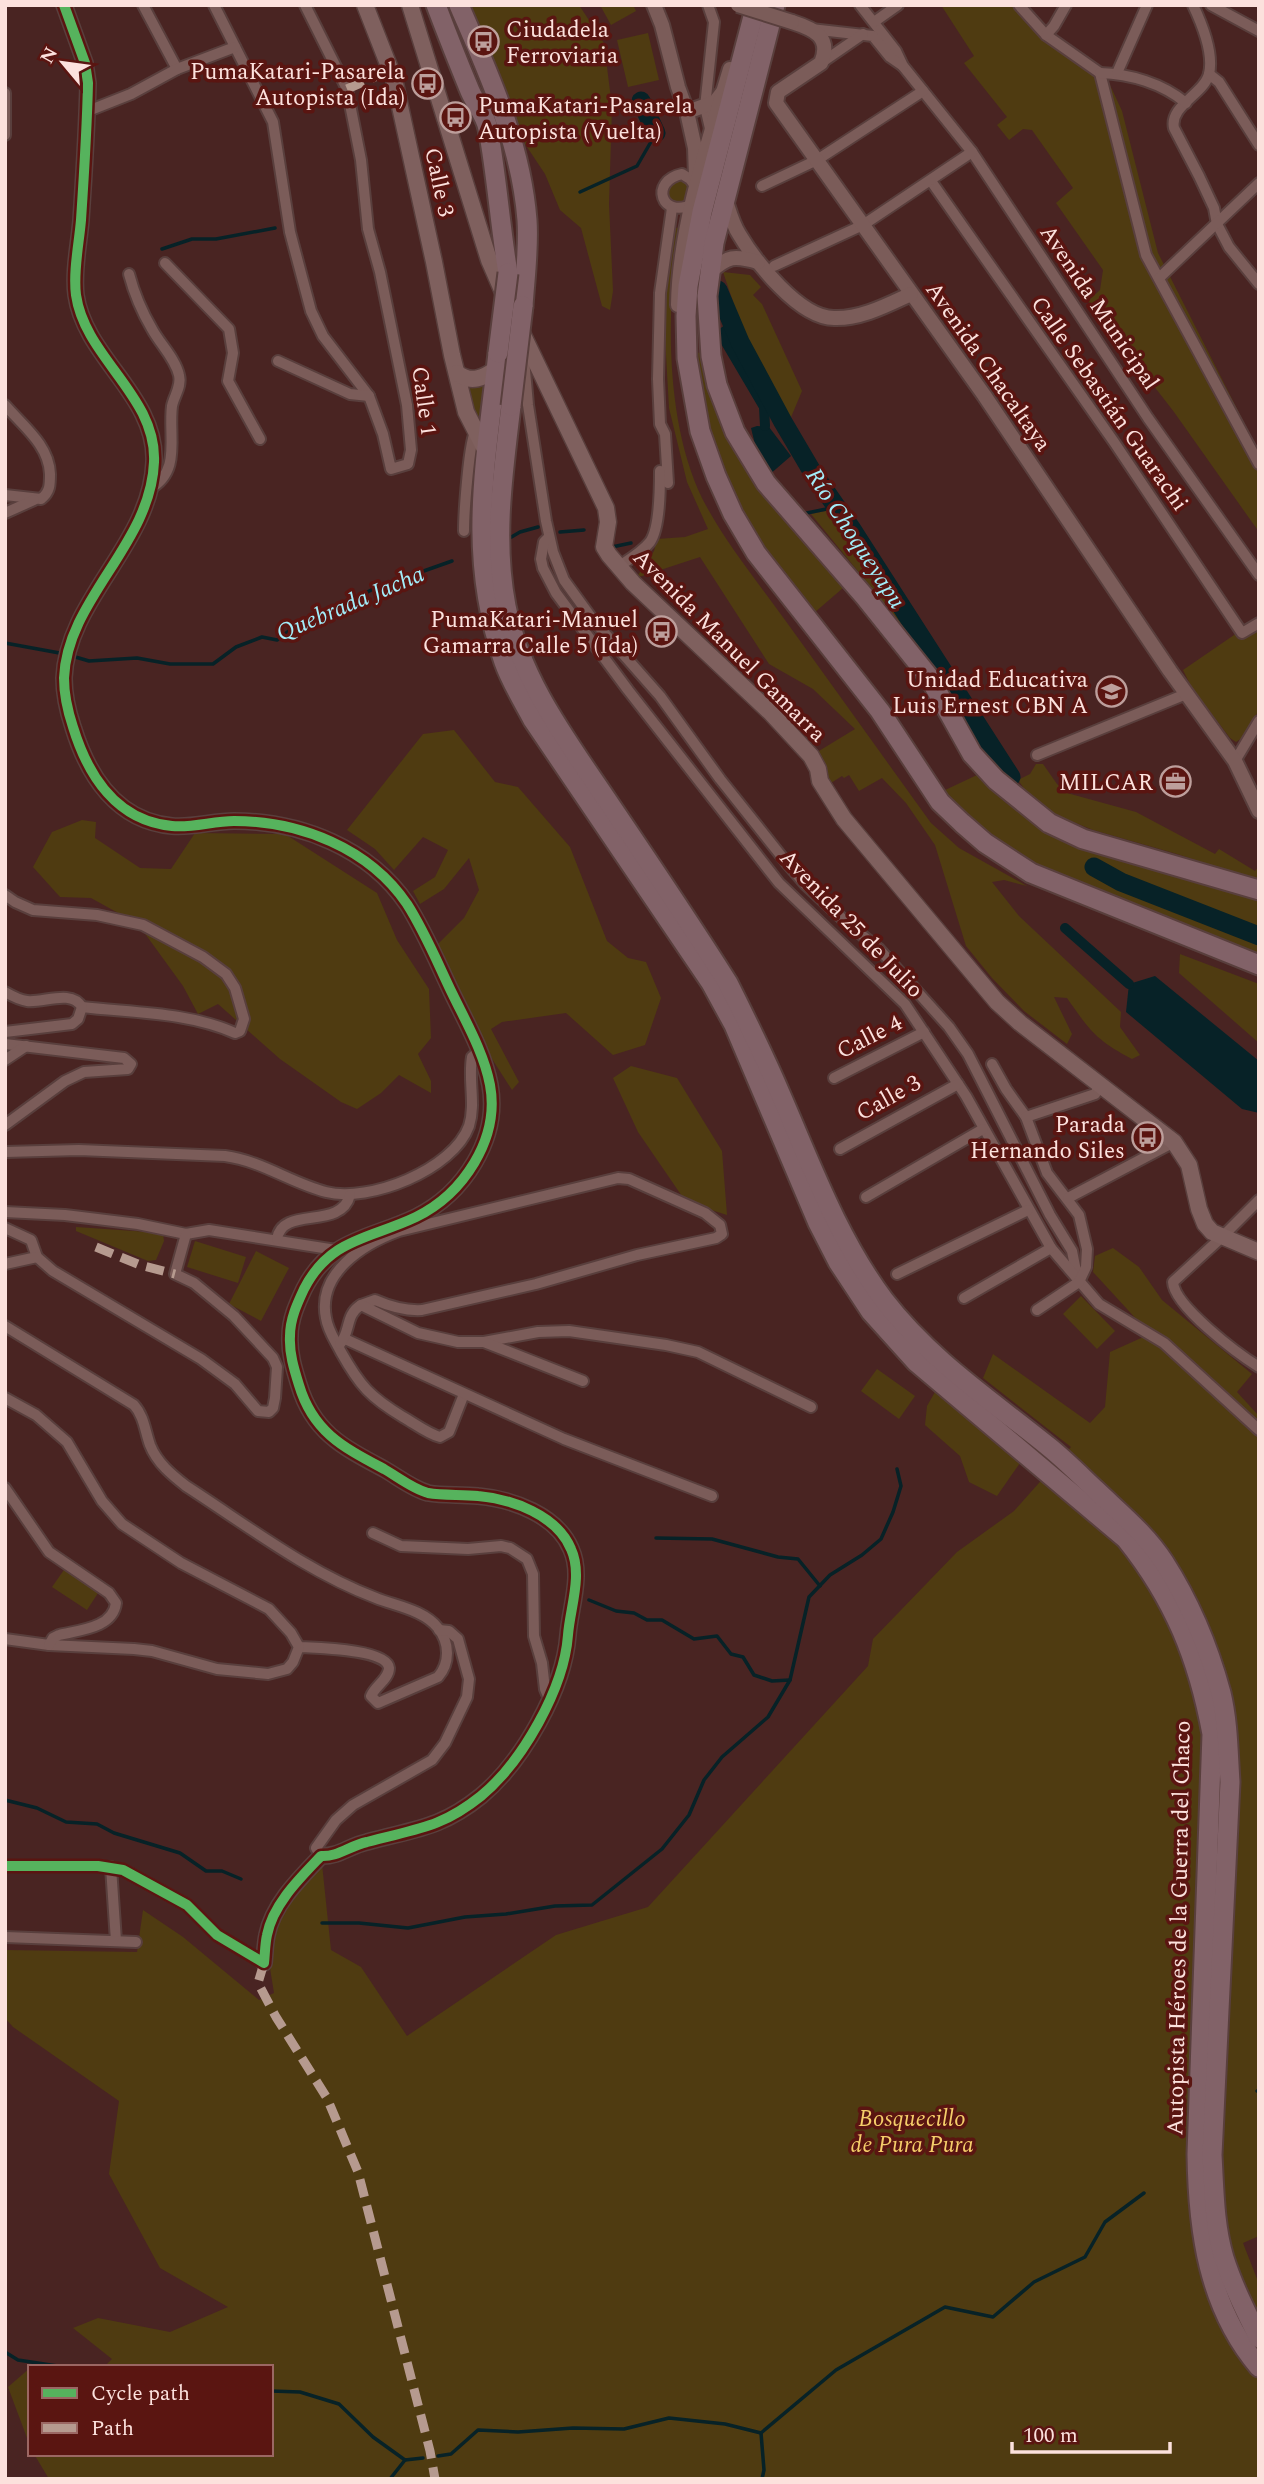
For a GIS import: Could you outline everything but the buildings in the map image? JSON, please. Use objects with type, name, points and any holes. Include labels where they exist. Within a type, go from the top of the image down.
[{"type":"highway","name":"Autopista Héroes de la Guerra del Chaco","points":[[436,5],[488,127],[508,274],[481,516],[483,578],[489,612],[505,665],[533,720],[711,983],[734,1025],[813,1212],[838,1262],[871,1312],[907,1353],[1126,1539],[1150,1570],[1173,1609],[1191,1650],[1205,1696],[1212,1734],[1197,2154],[1198,2201],[1206,2255],[1217,2293],[1232,2330],[1259,2367]]},
{"type":"highway","name":"Autopista Héroes de la Guerra del Chaco","points":[[459,5],[513,141],[527,222],[523,306],[498,540],[506,606],[519,650],[547,711],[728,983],[752,1030],[838,1224],[864,1272],[906,1328],[931,1354],[1051,1448],[1142,1533],[1164,1562],[1187,1602],[1221,1694],[1227,1731],[1230,1782],[1212,2155],[1214,2203],[1223,2256],[1259,2338]]},
{"type":"highway","points":[[775,5],[725,197],[710,272],[707,324],[711,356],[735,432],[766,483],[865,597],[929,677],[972,754],[996,780],[1049,822],[1095,843],[1259,890]]},
{"type":"highway","points":[[754,13],[694,246],[686,316],[689,372],[700,431],[733,514],[756,552],[880,711],[940,802],[985,843],[1031,873],[1259,965]]},
{"type":"main road","name":"Calle 3","points":[[365,5],[394,79],[466,412],[487,453]]},
{"type":"main road","name":"Avenida Manuel Gamarra","points":[[410,5],[489,260],[606,508],[608,522],[604,547],[633,583],[771,713],[811,756],[818,769],[820,781],[845,818],[997,1002],[1174,1143],[1189,1165],[1205,1224],[1212,1232],[1259,1252]]},
{"type":"main road","points":[[457,373],[473,379],[487,375],[497,360]]},
{"type":"street","points":[[64,5],[85,63],[88,83],[76,297],[94,340],[134,397],[151,435],[154,469],[141,514],[127,543],[79,622],[64,678],[70,717],[86,761],[97,782],[129,813],[162,824],[188,827],[240,821],[318,834],[369,863],[410,909],[479,1051],[490,1081],[492,1109],[487,1137],[469,1171],[435,1205],[418,1216],[361,1237],[323,1260],[303,1291],[291,1323],[290,1348],[299,1385],[309,1411],[325,1432],[341,1445],[418,1489],[437,1494],[500,1499],[521,1506],[563,1534],[575,1557],[576,1577],[564,1663],[550,1701],[520,1752],[498,1781],[458,1812],[436,1824],[366,1842],[327,1858],[321,1856],[317,1847],[336,1820],[362,1799],[432,1760],[457,1721],[467,1697],[469,1679],[458,1639],[449,1631],[439,1630]]},
{"type":"street","points":[[143,5],[177,69]]},
{"type":"street","name":"Calle 1","points":[[214,5],[273,122],[290,232],[311,311],[323,336],[369,396],[383,434],[391,469],[408,464],[411,450],[407,405],[380,272],[368,229],[361,160],[347,89],[305,5]]},
{"type":"street","points":[[654,5],[663,25],[687,112],[695,148],[697,188]]},
{"type":"street","points":[[708,5],[714,22],[705,107],[711,137]]},
{"type":"street","points":[[737,5],[811,29],[863,34]]},
{"type":"street","name":"Avenida Municipal","points":[[860,5],[896,51],[903,66],[972,152],[1148,418],[1259,575]]},
{"type":"street","points":[[874,22],[898,5]]},
{"type":"street","points":[[1019,5],[1046,35],[1100,73],[1117,74],[1147,82],[1173,93],[1186,103]]},
{"type":"street","points":[[1046,35],[1066,5]]},
{"type":"street","points":[[1117,74],[1147,5]]},
{"type":"street","points":[[1193,5],[1206,34],[1209,74],[1203,85],[1176,114],[1172,123],[1214,208],[1217,224],[1229,247],[1259,284]]},
{"type":"street","points":[[1210,5],[1259,32]]},
{"type":"street","points":[[689,372],[678,328],[679,275],[692,204],[723,92],[735,53],[754,13]]},
{"type":"street","points":[[811,29],[823,42],[825,50],[821,63]]},
{"type":"street","points":[[821,63],[863,34]]},
{"type":"street","name":"Avenida Municipal","points":[[863,34],[873,36],[890,57],[903,66]]},
{"type":"street","points":[[88,111],[131,94],[177,69],[235,47]]},
{"type":"street","name":"Avenida Chacaltaya","points":[[821,63],[778,92],[776,103],[984,395],[1186,694],[1235,761],[1259,811]]},
{"type":"street","points":[[1100,73],[1146,255],[1259,464]]},
{"type":"street","points":[[1209,74],[1219,82],[1259,145]]},
{"type":"street","points":[[762,186],[817,160],[923,90]]},
{"type":"street","points":[[687,112],[715,102],[723,92]]},
{"type":"street","points":[[5,93],[5,135]]},
{"type":"street","points":[[682,174],[695,148]]},
{"type":"street","points":[[774,266],[863,225],[972,152]]},
{"type":"street","points":[[692,204],[682,209],[672,208],[663,200],[662,190],[672,176],[682,174],[697,188]]},
{"type":"street","name":"Calle Sebastián Guarachi","points":[[931,181],[1114,442],[1242,633],[1259,624]]},
{"type":"street","points":[[1159,278],[1259,184]]},
{"type":"street","points":[[725,197],[740,235],[758,262],[806,309],[833,318],[853,316],[880,309],[911,293]]},
{"type":"street","points":[[619,566],[641,552],[652,539],[660,496],[660,293],[672,208]]},
{"type":"street","points":[[710,272],[723,260],[732,257],[758,262]]},
{"type":"street","points":[[165,263],[229,329],[233,353],[228,381],[260,439]]},
{"type":"street","points":[[129,274],[152,328],[180,380],[172,408],[169,466],[161,481],[149,489]]},
{"type":"street","name":"Avenida 25 de Julio","points":[[526,342],[523,366],[549,537],[560,571],[572,593],[660,696],[786,863],[846,922],[880,948],[961,1045],[1050,1215],[1072,1251],[1079,1282]]},
{"type":"street","points":[[278,361],[350,394],[369,396]]},
{"type":"street","points":[[5,405],[43,447],[49,461],[49,490],[41,499],[5,513]]},
{"type":"street","points":[[660,424],[665,434],[668,483]]},
{"type":"street","points":[[464,531],[464,501],[471,460],[470,437],[475,430]]},
{"type":"street","points":[[5,495],[34,500]]},
{"type":"street","name":"Avenida 25 de Julio","points":[[549,537],[544,542],[541,559],[556,593],[779,883],[905,1004],[958,1084],[1051,1248],[1079,1282]]},
{"type":"street","points":[[1037,755],[1186,694]]},
{"type":"street","points":[[1235,761],[1259,721]]},
{"type":"street","points":[[5,895],[33,910],[97,915],[143,925],[203,957],[226,974],[235,988],[244,1019],[240,1031],[235,1034],[212,1023],[188,1018],[82,1007],[76,1000],[68,998],[29,1002],[5,992]]},
{"type":"street","points":[[5,1032],[72,1024],[78,1019],[82,1007]]},
{"type":"street","name":"Calle 4","points":[[834,1078],[924,1032]]},
{"type":"street","points":[[5,1044],[124,1058],[131,1064],[128,1069],[84,1072],[65,1080],[5,1125]]},
{"type":"street","points":[[5,1060],[27,1046]]},
{"type":"street","points":[[5,1152],[79,1150],[225,1156],[246,1159],[326,1192],[350,1195],[403,1182],[436,1166],[454,1151],[469,1126],[472,1057],[479,1051]]},
{"type":"street","points":[[992,1064],[1026,1117],[1047,1173],[1079,1215],[1087,1254],[1086,1267],[1079,1282],[1037,1310]]},
{"type":"street","name":"Calle 3","points":[[840,1149],[958,1084]]},
{"type":"street","points":[[1026,1117],[1095,1094],[1100,1086]]},
{"type":"street","points":[[866,1197],[983,1129]]},
{"type":"street","points":[[1068,1198],[1174,1143]]},
{"type":"street","points":[[342,1343],[351,1313],[361,1305],[375,1300],[389,1307],[422,1310],[536,1284],[638,1255],[716,1238],[722,1234],[722,1230],[715,1218],[629,1179],[618,1178],[399,1231],[383,1237],[345,1262],[329,1285],[325,1299],[326,1319],[329,1330],[342,1343],[360,1384],[377,1401],[437,1437],[445,1436],[449,1432],[464,1394]]},
{"type":"street","points":[[277,1239],[279,1230],[286,1224],[333,1213],[347,1203],[350,1195]]},
{"type":"street","points":[[1259,1200],[1173,1282],[1174,1290],[1193,1313],[1259,1367]]},
{"type":"street","points":[[897,1274],[1028,1210]]},
{"type":"street","points":[[5,1212],[65,1215],[186,1234],[209,1230],[336,1250]]},
{"type":"street","points":[[5,1228],[31,1240],[37,1257],[60,1275],[201,1359],[235,1384],[251,1404],[264,1413],[273,1408],[277,1367],[273,1358],[234,1316],[194,1283],[174,1274],[186,1234]]},
{"type":"street","points":[[964,1298],[1051,1248]]},
{"type":"street","points":[[5,1264],[37,1257]]},
{"type":"street","points":[[1079,1282],[1099,1304],[1164,1343],[1259,1430]]},
{"type":"street","points":[[361,1305],[418,1333],[458,1342],[484,1342],[538,1332],[569,1331],[698,1352],[811,1407]]},
{"type":"street","points":[[5,1326],[134,1405],[140,1411],[150,1446],[156,1456],[173,1476],[186,1486],[310,1568],[375,1598],[409,1609],[431,1621],[439,1630],[447,1652],[447,1664],[432,1681],[381,1703],[371,1696],[388,1671],[389,1666],[379,1656],[299,1647]]},
{"type":"street","points":[[484,1342],[583,1381]]},
{"type":"street","points":[[342,1343],[564,1438],[712,1496]]},
{"type":"street","points":[[273,1358],[290,1348]]},
{"type":"street","points":[[5,1398],[36,1415],[67,1442],[102,1501],[122,1524],[181,1563],[269,1609],[291,1633],[299,1647]]},
{"type":"street","points":[[5,1488],[49,1552],[109,1593],[116,1603],[114,1614],[105,1623],[59,1635],[53,1638],[50,1645]]},
{"type":"street","points":[[373,1533],[401,1546],[468,1549],[501,1546],[510,1548],[527,1559],[533,1574],[534,1636],[550,1701]]},
{"type":"street","points":[[5,1639],[50,1645],[152,1651],[217,1669],[268,1674],[287,1669],[299,1647]]},
{"type":"street","points":[[5,1866],[111,1867],[123,1870],[187,1905],[217,1935],[264,1963],[268,1932],[277,1912],[290,1890],[321,1856]]},
{"type":"street","points":[[111,1867],[116,1941]]},
{"type":"street","points":[[5,1937],[136,1942]]},
{"type":"green space","points":[[471,5],[579,5],[604,43],[612,107],[609,204],[613,291],[610,310],[602,306],[581,228],[560,210],[545,174],[525,144]]},
{"type":"green space","points":[[600,5],[633,5],[636,11],[611,25]]},
{"type":"green space","points":[[941,5],[1016,5],[1097,71],[1110,85],[1122,111],[1158,253],[1259,452],[1259,532],[1174,412],[1088,301],[1100,290],[1103,270],[1056,203],[1073,188],[1032,130],[1023,129],[1009,140],[997,125],[1007,117],[964,63],[974,56]]},
{"type":"green space","points":[[648,33],[659,80],[628,87],[617,40]]},
{"type":"green space","points":[[678,180],[688,187],[689,191],[682,201],[678,202],[668,195],[667,191],[674,181]]},
{"type":"green space","points":[[679,227],[672,294],[672,365],[681,435],[702,498],[741,560],[931,823],[959,848],[1027,886],[1004,880],[992,882],[1019,916],[1121,1012],[1120,1027],[1140,1055],[1132,1059],[1110,1046],[1088,1027],[1067,998],[1054,997],[1072,1034],[1067,1044],[1024,1011],[992,978],[966,946],[935,845],[906,803],[882,778],[859,791],[849,775],[831,783],[814,754],[855,729],[813,689],[769,664],[700,557],[636,578],[654,551],[657,539],[685,537],[708,529],[687,482],[669,408],[663,301],[674,229]]},
{"type":"green space","points":[[723,272],[750,275],[761,287],[753,295],[762,304],[802,391],[789,422],[742,328]]},
{"type":"green space","points":[[701,352],[715,406],[732,445],[776,509],[843,588],[814,613],[777,568],[748,525],[733,495],[705,420],[695,354]]},
{"type":"green space","points":[[486,383],[481,425],[466,384]]},
{"type":"green space","points":[[841,508],[992,746],[915,641],[811,514]]},
{"type":"green space","points":[[1259,629],[1259,710],[1242,738],[1236,742],[1230,738],[1192,688],[1183,670],[1237,633],[1245,638]]},
{"type":"green space","points":[[454,730],[495,782],[518,787],[570,847],[607,941],[628,958],[646,962],[661,998],[645,1045],[613,1055],[566,1013],[502,1022],[491,1029],[519,1082],[512,1090],[476,1034],[435,947],[464,918],[479,890],[469,858],[444,889],[420,904],[413,891],[435,877],[448,850],[423,837],[394,870],[375,849],[347,830],[423,734]]},
{"type":"green space","points":[[1036,764],[1043,764],[1067,793],[1136,812],[1215,854],[1219,849],[1255,871],[1259,866],[1259,881],[1093,830],[1051,813],[1033,801],[1018,780],[1030,774]]},
{"type":"green space","points":[[977,775],[1006,803],[1041,826],[1259,901],[1259,930],[1092,860],[1087,870],[1114,885],[1259,943],[1259,956],[1081,884],[1026,859],[990,838],[965,816],[943,791]]},
{"type":"green space","points":[[82,820],[96,822],[95,838],[140,868],[171,869],[195,833],[285,834],[377,893],[397,940],[429,989],[431,1038],[418,1054],[431,1081],[431,1093],[399,1075],[381,1093],[357,1109],[341,1102],[280,1059],[218,1004],[198,1014],[183,986],[138,924],[91,898],[60,897],[33,867],[52,832]]},
{"type":"green space","points":[[1180,954],[1259,984],[1259,1043],[1179,973]]},
{"type":"green space","points":[[631,1066],[677,1078],[722,1151],[727,1215],[686,1202],[638,1132],[613,1078]]},
{"type":"green space","points":[[76,1227],[163,1233],[164,1241],[156,1260],[148,1261],[76,1231]]},
{"type":"green space","points":[[195,1241],[246,1257],[238,1283],[187,1267]]},
{"type":"green space","name":"Bosquecillo de Pura Pura","points":[[1113,1248],[1139,1267],[1162,1300],[1252,1374],[1237,1392],[1259,1416],[1259,2236],[1243,2243],[1259,2284],[1259,2479],[49,2479],[35,2456],[273,2456],[273,2365],[106,2365],[112,2359],[73,2328],[98,2318],[170,2332],[228,2307],[160,2268],[109,2174],[119,2101],[13,2027],[5,2018],[5,1950],[137,1952],[143,1910],[183,1937],[259,2000],[274,1993],[266,1943],[279,1908],[322,1864],[331,1950],[361,1967],[407,2036],[556,1935],[648,1907],[868,1666],[873,1639],[957,1552],[1014,1511],[1071,1447],[983,1378],[993,1354],[1090,1423],[1105,1407],[1110,1352],[1150,1334],[1093,1272],[1095,1256]]},
{"type":"green space","points":[[256,1251],[289,1268],[261,1321],[229,1304]]},
{"type":"green space","points":[[1081,1296],[1115,1331],[1097,1349],[1063,1314]]},
{"type":"green space","points":[[877,1369],[915,1396],[899,1419],[861,1391]]},
{"type":"green space","points":[[935,1392],[973,1420],[1020,1463],[997,1496],[969,1482],[960,1456],[925,1425],[927,1406]]},
{"type":"green space","points":[[66,1567],[100,1590],[87,1610],[52,1587]]},
{"type":"green space","points":[[28,2370],[28,2441],[8,2387]]},
{"type":"water","points":[[769,427],[791,456],[769,475],[759,461],[751,428]]},
{"type":"water","points":[[1155,976],[1259,1061],[1259,1113],[1242,1109],[1126,1012],[1129,984]]},
{"type":"waterway","name":"Río Choqueyapu","points":[[641,101],[656,133]]},
{"type":"waterway","points":[[580,192],[637,166],[656,133]]},
{"type":"waterway","points":[[162,249],[192,239],[216,239],[275,228]]},
{"type":"waterway","name":"Río Choqueyapu","points":[[718,290],[740,342],[813,473],[1011,777]]},
{"type":"waterway","points":[[732,326],[721,334],[764,407],[765,426]]},
{"type":"waterway","name":"Quebrada Jacha","points":[[802,514],[836,507]]},
{"type":"waterway","name":"Quebrada Jacha","points":[[508,539],[538,527]]},
{"type":"waterway","name":"Quebrada Jacha","points":[[560,532],[584,530]]},
{"type":"waterway","name":"Quebrada Jacha","points":[[609,545],[612,547],[631,543]]},
{"type":"waterway","name":"Quebrada Jacha","points":[[72,656],[89,661],[137,658],[170,664],[213,664],[236,647],[262,637],[277,640],[305,619],[337,609],[373,589],[452,561]]},
{"type":"waterway","name":"Quebrada Jacha","points":[[5,643],[65,654]]},
{"type":"waterway","name":"Río Choqueyapu","points":[[1094,867],[1121,882],[1259,936]]},
{"type":"waterway","points":[[1065,928],[1129,984]]},
{"type":"waterway","points":[[322,1923],[359,1923],[408,1928],[465,1917],[555,1906],[592,1905],[662,1849],[689,1815],[704,1780],[722,1757],[768,1717],[790,1680],[809,1597],[830,1575],[862,1555],[881,1539],[901,1486],[897,1469]]},
{"type":"waterway","points":[[656,1538],[712,1539],[778,1557],[798,1559],[820,1586]]},
{"type":"waterway","points":[[589,1600],[616,1611],[634,1613],[647,1620],[662,1620],[694,1639],[717,1636],[731,1654],[743,1657],[754,1675],[772,1681],[790,1680]]},
{"type":"waterway","points":[[5,1800],[37,1808],[66,1822],[97,1824],[114,1833],[180,1853],[206,1871],[222,1871],[241,1879]]},
{"type":"waterway","points":[[438,2456],[451,2454],[478,2430],[518,2432],[573,2428],[624,2429],[669,2418],[725,2424],[761,2433],[836,2370],[945,2307],[993,2317],[1034,2282],[1085,2257],[1105,2222],[1144,2193]]},
{"type":"waterway","points":[[5,2352],[18,2360],[51,2365]]},
{"type":"waterway","points":[[273,2391],[300,2392],[339,2404],[373,2437],[405,2460],[423,2458]]},
{"type":"waterway","points":[[761,2433],[764,2470],[762,2479]]},
{"type":"waterway","points":[[390,2479],[405,2460]]},
{"type":"marked path","points":[[347,89],[391,70]]},
{"type":"marked path","points":[[96,1247],[140,1265],[175,1274]]},
{"type":"marked path","points":[[264,1963],[258,1983],[327,2098],[358,2172],[435,2479]]},
{"type":"cycle path","points":[[5,1866],[98,1866],[123,1870],[187,1905],[217,1935],[264,1963],[267,1935],[275,1913],[288,1892],[321,1856],[333,1855],[361,1844],[439,1822],[481,1796],[511,1764],[550,1701],[565,1656],[576,1581],[571,1549],[564,1537],[544,1518],[505,1501],[422,1491],[355,1453],[331,1436],[312,1415],[305,1401],[291,1355],[291,1324],[294,1312],[314,1272],[326,1259],[352,1242],[416,1217],[449,1194],[474,1163],[489,1125],[492,1105],[484,1061],[414,915],[391,884],[373,867],[353,853],[308,832],[259,822],[234,821],[172,826],[135,815],[120,805],[96,779],[73,727],[64,684],[69,649],[79,622],[139,519],[149,492],[154,462],[152,438],[144,417],[92,338],[82,318],[76,295],[88,83],[85,63],[64,5]]},
{"type":"place","name":"Ciudadela Ferroviaria","points":[[483,42]]},
{"type":"place","name":"PumaKatari-Pasarela Autopista (Ida)","points":[[428,84]]},
{"type":"place","name":"PumaKatari-Pasarela Autopista (Vuelta)","points":[[455,118]]},
{"type":"place","name":"PumaKatari-Manuel Gamarra Calle 5 (Ida)","points":[[661,632]]},
{"type":"place","name":"Unidad Educativa Luis Ernest CBN A","points":[[1111,692]]},
{"type":"place","name":"MILCAR","points":[[1176,782]]},
{"type":"place","name":"Parada Hernando Siles","points":[[1148,1137]]}]
